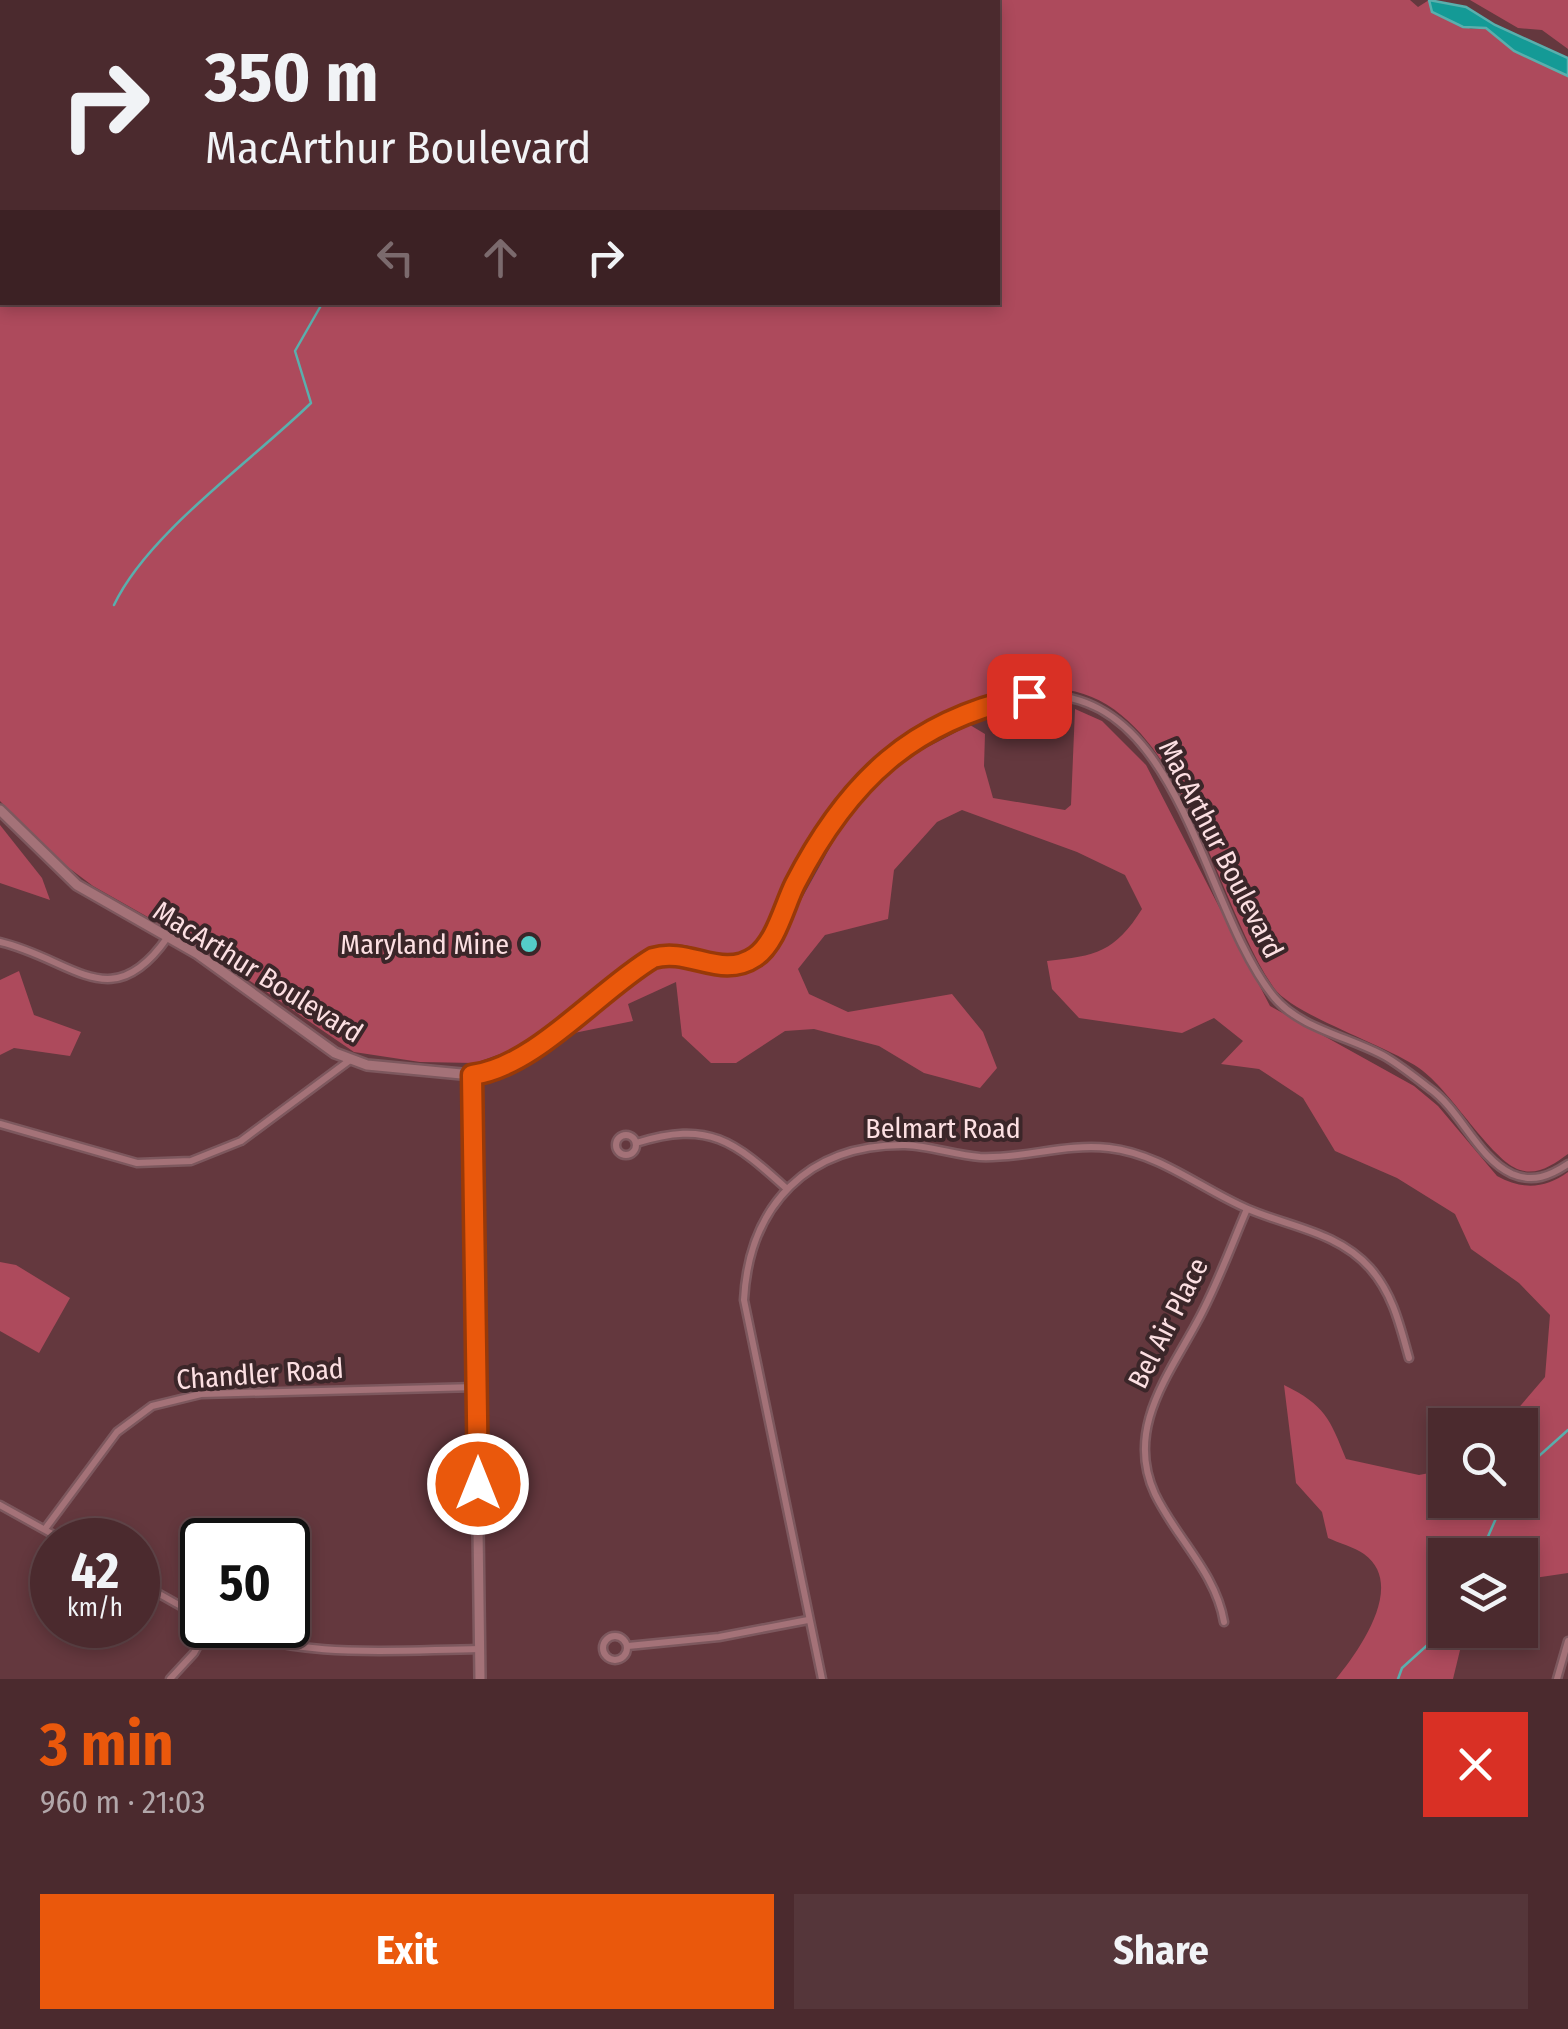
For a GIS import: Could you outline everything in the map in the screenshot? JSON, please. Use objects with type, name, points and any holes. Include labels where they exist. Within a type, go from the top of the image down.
[{"type":"main road","name":"MacArthur Boulevard","points":[[0,810],[77,885],[198,954],[350,1060],[472,1075]]},
{"type":"main road","points":[[472,1075],[480,1679]]},
{"type":"street","name":"MacArthur Boulevard","points":[[472,1075],[490,1071],[528,1050],[653,958],[678,954],[726,967],[753,959],[770,941],[815,846],[863,780],[889,758],[974,708],[1029,696],[1062,695],[1110,712],[1154,759],[1239,938],[1280,1004],[1387,1058],[1430,1088],[1456,1111],[1499,1166],[1511,1174],[1534,1179],[1568,1164]]},
{"type":"street","points":[[0,942],[92,976],[118,980],[144,969],[168,938]]},
{"type":"street","points":[[0,1124],[137,1163],[191,1161],[241,1141],[350,1060]]},
{"type":"street","points":[[636,1143],[669,1132],[710,1134],[746,1152],[787,1189]]},
{"type":"street","name":"Belmart Road","points":[[822,1679],[744,1300],[752,1244],[787,1189],[824,1161],[870,1146],[909,1146],[977,1157],[1084,1146],[1156,1160],[1247,1208],[1325,1235],[1354,1252],[1385,1289],[1410,1358]]},
{"type":"street","name":"Bel Air Place","points":[[1224,1622],[1220,1598],[1154,1493],[1147,1466],[1146,1425],[1162,1382],[1198,1320],[1247,1208]]},
{"type":"street","name":"Chandler Road","points":[[53,1518],[117,1432],[152,1406],[205,1394],[477,1387]]},
{"type":"street","points":[[0,1505],[30,1522]]},
{"type":"street","points":[[628,1646],[720,1637],[808,1620]]},
{"type":"street","points":[[1557,1679],[1568,1641]]},
{"type":"street","points":[[170,1679],[197,1648]]},
{"type":"street","points":[[298,1648],[480,1649]]},
{"type":"shaded area","points":[[1000,0],[1410,0],[1418,7],[1429,0],[1449,19],[1471,29],[1486,28],[1514,51],[1568,76],[1568,1154],[1546,1168],[1527,1171],[1509,1164],[1419,1068],[1300,1009],[1274,988],[1251,948],[1182,795],[1153,749],[1119,713],[1078,692],[1027,690],[989,698],[921,729],[890,750],[838,804],[797,868],[765,936],[748,952],[723,958],[684,945],[657,949],[641,956],[517,1048],[475,1063],[420,1062],[354,1052],[199,946],[93,886],[53,856],[0,801],[0,305],[1000,305]]},
{"type":"shaded area","points":[[1470,0],[1568,0],[1568,49],[1542,30],[1518,28]]},
{"type":"shaded area","points":[[1075,709],[1102,721],[1146,765],[1270,1006],[1414,1086],[1438,1106],[1497,1176],[1533,1186],[1568,1172],[1568,1573],[1538,1577],[1538,1538],[1428,1538],[1428,1648],[1461,1648],[1453,1679],[1336,1679],[1366,1636],[1380,1600],[1381,1583],[1376,1567],[1364,1554],[1328,1538],[1322,1512],[1296,1483],[1284,1385],[1309,1399],[1324,1415],[1346,1459],[1419,1475],[1428,1473],[1428,1518],[1538,1518],[1538,1408],[1519,1408],[1545,1377],[1550,1315],[1519,1283],[1471,1249],[1455,1214],[1397,1178],[1335,1151],[1303,1098],[1259,1069],[1221,1064],[1243,1041],[1214,1018],[1182,1033],[1079,1018],[1052,989],[1047,961],[1091,954],[1123,935],[1142,909],[1125,875],[1077,852],[962,810],[937,822],[894,870],[888,919],[825,935],[798,969],[809,994],[848,1012],[952,994],[983,1032],[997,1068],[980,1088],[924,1073],[879,1046],[814,1029],[785,1031],[736,1063],[711,1063],[682,1036],[676,982],[628,1004],[633,1021],[574,1033],[623,988],[654,967],[683,964],[721,977],[752,969],[771,954],[848,815],[901,761],[970,725],[985,734],[984,766],[993,798],[1065,810],[1071,805]]},
{"type":"shaded area","points":[[0,825],[42,878],[50,900],[0,883]]},
{"type":"shaded area","points":[[19,971],[34,1015],[81,1032],[70,1056],[14,1048],[0,1055],[0,980]]},
{"type":"shaded area","points":[[0,1262],[16,1265],[70,1298],[39,1353],[0,1331]]},
{"type":"water","points":[[1429,0],[1466,7],[1495,25],[1568,58],[1568,76],[1514,51],[1486,28],[1463,27],[1432,12]]},
{"type":"waterway","points":[[114,605],[130,578],[176,525],[311,403],[295,351],[321,305]]},
{"type":"waterway","points":[[1538,1457],[1568,1430]]},
{"type":"waterway","points":[[1487,1538],[1496,1518]]},
{"type":"waterway","points":[[1398,1679],[1402,1668],[1428,1644]]},
{"type":"place","name":"Maryland Mine","points":[[529,944]]},
{"type":"route","points":[[478,1484],[472,1075],[490,1071],[528,1050],[653,958],[678,954],[726,967],[753,959],[770,941],[815,846],[863,780],[941,724],[974,708],[1029,696]]}]
